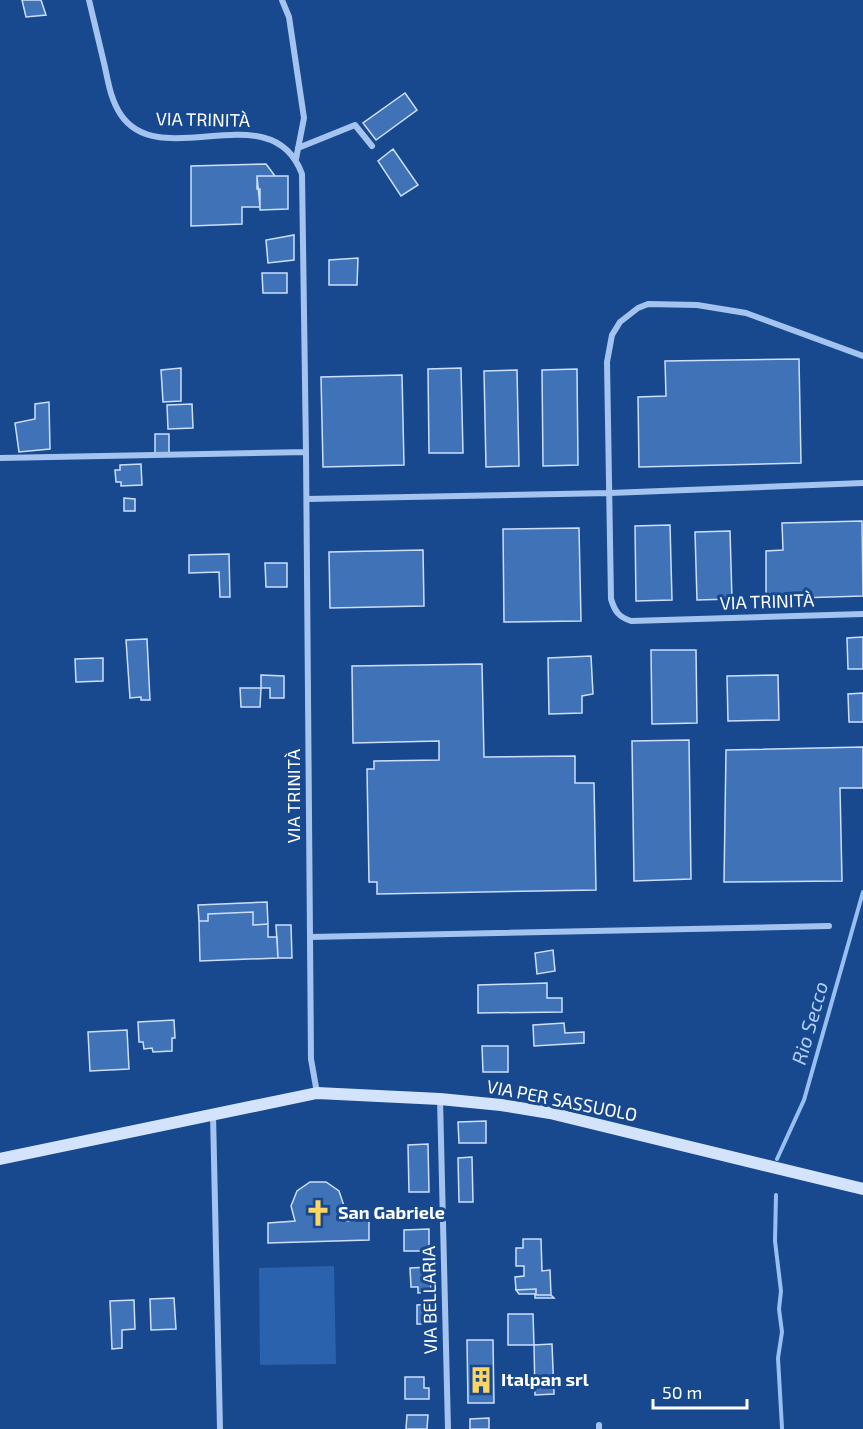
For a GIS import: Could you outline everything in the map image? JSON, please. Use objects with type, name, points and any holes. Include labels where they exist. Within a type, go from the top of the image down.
[{"type":"main road","name":"VIA PER SASSUOLO","points":[[0,1159],[317,1093],[440,1099],[550,1113],[863,1189]]},
{"type":"street","name":"VIA TRINITÀ","points":[[89,0],[112,99],[122,117],[139,132],[155,137],[254,136],[271,139],[283,145],[296,159],[302,174],[311,1059],[317,1093]]},
{"type":"street","name":"VIA TRINITÀ","points":[[282,0],[290,17],[304,118],[296,159]]},
{"type":"street","points":[[298,148],[355,125],[372,146]]},
{"type":"street","name":"VIA TRINITÀ","points":[[863,356],[746,313],[720,308],[648,304],[638,308],[620,322],[612,335],[607,362],[611,599],[614,610],[620,617],[632,621],[863,614]]},
{"type":"street","points":[[0,458],[306,452]]},
{"type":"street","points":[[307,499],[610,493],[863,483]]},
{"type":"street","points":[[310,937],[829,926]]},
{"type":"street","name":"VIA BELLARIA","points":[[440,1099],[448,1429]]},
{"type":"street","points":[[213,1113],[220,1429]]},
{"type":"shaded area","points":[[334,1266],[336,1364],[260,1365],[259,1268]]},
{"type":"building","points":[[22,0],[41,0],[46,15],[26,17]]},
{"type":"building","points":[[405,93],[417,110],[376,140],[363,123]]},
{"type":"building","points":[[393,149],[418,185],[401,196],[378,161]]},
{"type":"building","points":[[266,164],[275,176],[257,176],[260,207],[242,207],[242,224],[191,226],[191,166]]},
{"type":"building","points":[[257,176],[288,176],[288,209],[260,210],[260,189],[257,189]]},
{"type":"building","points":[[294,235],[294,260],[268,263],[266,240]]},
{"type":"building","points":[[358,258],[357,285],[329,285],[329,260]]},
{"type":"building","points":[[262,273],[287,273],[287,293],[263,293]]},
{"type":"building","points":[[799,359],[801,463],[639,467],[638,397],[666,396],[665,361]]},
{"type":"building","points":[[181,368],[181,401],[163,402],[161,370]]},
{"type":"building","points":[[461,368],[463,453],[429,453],[428,369]]},
{"type":"building","points":[[577,369],[578,465],[543,466],[542,370]]},
{"type":"building","points":[[517,370],[519,466],[486,467],[484,371]]},
{"type":"building","points":[[402,375],[404,465],[323,467],[321,377]]},
{"type":"building","points":[[49,402],[50,449],[19,452],[15,423],[35,419],[35,404]]},
{"type":"building","points":[[192,404],[193,428],[168,429],[167,405]]},
{"type":"building","points":[[155,434],[169,434],[169,455],[155,455]]},
{"type":"building","points":[[141,464],[142,485],[121,486],[121,482],[116,482],[115,470],[120,470],[120,465]]},
{"type":"building","points":[[124,498],[135,499],[135,511],[124,511]]},
{"type":"building","points":[[862,521],[863,596],[766,599],[766,551],[783,550],[782,523]]},
{"type":"building","points":[[670,525],[672,600],[636,601],[635,526]]},
{"type":"building","points":[[579,528],[581,621],[504,622],[503,529]]},
{"type":"building","points":[[730,531],[732,599],[697,600],[695,532]]},
{"type":"building","points":[[423,550],[424,606],[330,608],[329,552]]},
{"type":"building","points":[[229,554],[230,597],[220,597],[219,572],[189,573],[189,555]]},
{"type":"building","points":[[265,563],[287,563],[287,587],[266,587]]},
{"type":"building","points":[[863,637],[863,669],[848,669],[847,638]]},
{"type":"building","points":[[147,639],[150,700],[141,700],[141,697],[130,698],[126,640]]},
{"type":"building","points":[[651,650],[696,650],[697,723],[652,724]]},
{"type":"building","points":[[591,656],[593,694],[582,696],[582,713],[549,714],[548,658]]},
{"type":"building","points":[[103,658],[103,681],[76,682],[75,659]]},
{"type":"building","points":[[482,664],[484,757],[575,756],[575,783],[594,783],[596,890],[377,894],[377,882],[369,882],[367,769],[374,769],[374,761],[439,760],[439,741],[353,743],[352,666]]},
{"type":"building","points":[[261,675],[284,676],[284,698],[270,698],[270,688],[261,688]]},
{"type":"building","points":[[778,675],[779,720],[728,721],[727,676]]},
{"type":"building","points":[[240,688],[261,688],[260,707],[241,707]]},
{"type":"building","points":[[863,693],[863,722],[849,722],[848,694]]},
{"type":"building","points":[[689,740],[691,879],[634,881],[632,741]]},
{"type":"building","points":[[863,747],[863,788],[840,788],[842,881],[724,882],[726,750]]},
{"type":"building","points":[[267,902],[268,924],[253,925],[253,912],[208,914],[208,921],[199,921],[198,905]]},
{"type":"building","points":[[253,912],[253,925],[268,924],[268,937],[277,937],[278,958],[200,961],[199,921],[208,921],[208,914]]},
{"type":"building","points":[[276,925],[291,925],[292,958],[278,958]]},
{"type":"building","points":[[553,950],[555,971],[537,974],[535,953]]},
{"type":"building","points":[[547,983],[547,998],[562,998],[562,1012],[478,1013],[478,985]]},
{"type":"building","points":[[174,1020],[175,1038],[172,1038],[172,1051],[153,1052],[152,1048],[144,1049],[143,1042],[139,1042],[138,1022]]},
{"type":"building","points":[[564,1023],[565,1033],[584,1032],[584,1043],[534,1046],[533,1025]]},
{"type":"building","points":[[127,1030],[129,1069],[90,1071],[88,1032]]},
{"type":"building","points":[[482,1046],[508,1046],[508,1072],[483,1072]]},
{"type":"building","points":[[486,1121],[486,1143],[459,1143],[458,1122]]},
{"type":"building","points":[[428,1144],[429,1192],[409,1192],[408,1145]]},
{"type":"building","points":[[472,1157],[473,1202],[459,1202],[458,1158]]},
{"type":"building","name":"San Gabriele","points":[[310,1182],[326,1182],[339,1191],[344,1206],[340,1221],[369,1221],[369,1240],[268,1243],[268,1223],[295,1221],[291,1206],[297,1191]]},
{"type":"building","points":[[429,1229],[429,1251],[404,1251],[404,1230]]},
{"type":"building","points":[[523,1239],[541,1239],[542,1271],[550,1270],[551,1295],[536,1295],[536,1289],[516,1290],[515,1277],[524,1276],[524,1266],[516,1266],[516,1248],[523,1248]]},
{"type":"building","points":[[430,1267],[431,1292],[418,1293],[418,1287],[411,1287],[410,1268]]},
{"type":"building","points":[[536,1289],[536,1295],[551,1295],[554,1298],[535,1298],[535,1294],[519,1294],[516,1290]]},
{"type":"building","points":[[174,1298],[176,1329],[151,1330],[150,1299]]},
{"type":"building","points":[[134,1300],[135,1329],[122,1330],[122,1348],[112,1349],[110,1301]]},
{"type":"building","points":[[431,1304],[432,1324],[417,1324],[417,1305]]},
{"type":"building","points":[[508,1314],[533,1314],[534,1345],[508,1345]]},
{"type":"building","name":"Italpan srl","points":[[467,1340],[493,1340],[494,1403],[468,1403]]},
{"type":"building","points":[[552,1344],[554,1394],[535,1395],[534,1345]]},
{"type":"building","points":[[405,1377],[424,1377],[424,1388],[429,1388],[429,1399],[405,1399]]},
{"type":"building","points":[[407,1415],[428,1415],[427,1429],[406,1429]]},
{"type":"building","points":[[489,1418],[489,1429],[470,1429],[470,1419]]},
{"type":"waterway","name":"Rio Secco","points":[[777,1159],[804,1100],[863,892]]},
{"type":"waterway","name":"Rio Secco","points":[[776,1195],[775,1241],[781,1291],[779,1309],[782,1332],[778,1358],[782,1428]]},
{"type":"place","name":"San Gabriele","points":[[318,1213]]},
{"type":"place","name":"Italpan srl","points":[[481,1380]]}]
